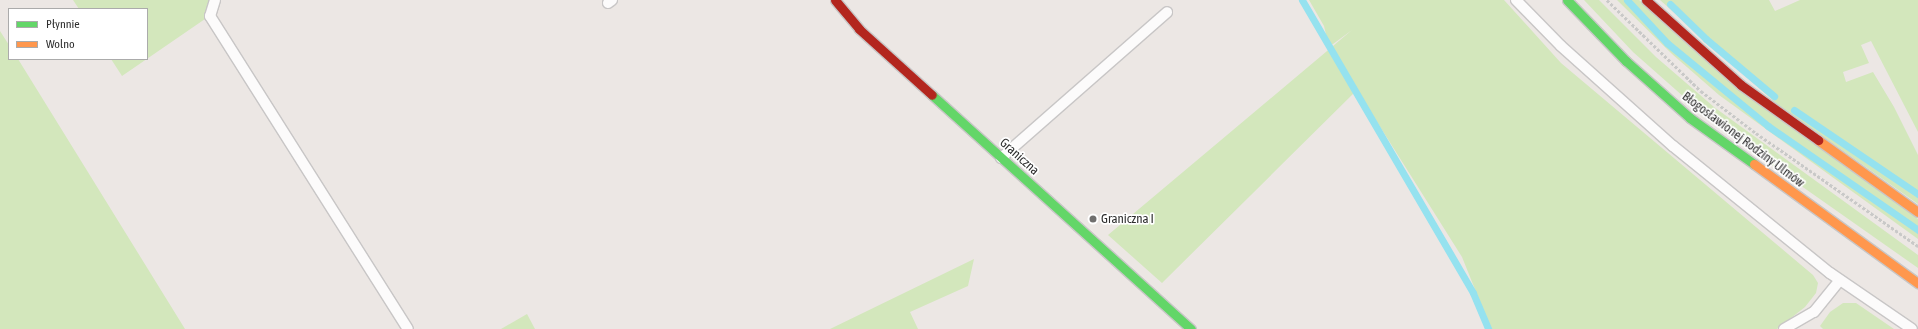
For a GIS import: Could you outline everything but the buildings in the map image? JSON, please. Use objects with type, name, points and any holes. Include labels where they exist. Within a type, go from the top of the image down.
[{"type":"street","name":"Graniczna","points":[[835,0],[860,29],[1191,329]]},
{"type":"street","name":"Błogosławionej Rodziny Ulmów","points":[[1567,0],[1626,61],[1690,118],[1918,283]]},
{"type":"street","points":[[1646,0],[1741,85],[1918,212]]},
{"type":"lane","points":[[215,0],[210,16],[408,329]]},
{"type":"lane","points":[[1516,0],[1561,46],[1673,146],[1840,280],[1912,329]]},
{"type":"lane","points":[[1001,158],[1167,12]]},
{"type":"lane","points":[[1784,329],[1814,312],[1840,280]]},
{"type":"path","points":[[1607,0],[1701,90],[1756,133],[1918,246]]},
{"type":"green space","points":[[73,0],[209,0],[205,19],[148,58],[148,8],[78,8]]},
{"type":"green space","points":[[1309,0],[1504,0],[1561,63],[1813,275],[1818,283],[1816,293],[1805,307],[1777,329],[1491,329],[1462,257],[1357,90],[1162,283],[1108,235],[1352,30],[1329,47],[1324,26]]},
{"type":"green space","points":[[1584,0],[1599,0],[1656,57],[1714,107],[1918,255],[1918,268],[1780,171],[1693,105],[1633,52]]},
{"type":"green space","points":[[1617,0],[1639,0],[1918,219],[1918,239],[1719,95],[1672,54]]},
{"type":"green space","points":[[1660,0],[1769,0],[1775,11],[1800,0],[1918,0],[1918,132],[1871,41],[1861,45],[1869,63],[1843,72],[1846,82],[1873,72],[1894,107],[1918,155],[1918,204],[1777,104]]},
{"type":"green space","points":[[0,31],[8,43],[8,60],[19,60],[185,329],[0,329]]},
{"type":"green space","points":[[112,60],[146,60],[122,76]]},
{"type":"green space","points":[[974,259],[968,286],[910,312],[918,329],[830,329]]},
{"type":"green space","points":[[1843,303],[1856,303],[1894,329],[1823,329],[1820,326],[1830,312]]},
{"type":"green space","points":[[527,314],[535,329],[501,329]]},
{"type":"waterway","points":[[1302,0],[1473,293],[1488,329]]},
{"type":"waterway","points":[[1627,0],[1667,43],[1768,126],[1918,230]]},
{"type":"waterway","points":[[1670,4],[1706,39],[1774,96]]},
{"type":"waterway","points":[[1794,110],[1918,194]]},
{"type":"traffic: fast","points":[[1567,0],[1626,61],[1690,118],[1754,164]]},
{"type":"traffic: fast","points":[[932,95],[1191,329]]},
{"type":"traffic: slow","points":[[1818,140],[1918,212]]},
{"type":"traffic: slow","points":[[1754,164],[1918,283]]},
{"type":"traffic: jam","points":[[835,0],[859,29],[932,95]]},
{"type":"traffic: jam","points":[[1646,0],[1741,85],[1818,140]]},
{"type":"place","name":"Graniczna I","points":[[1093,219]]}]
